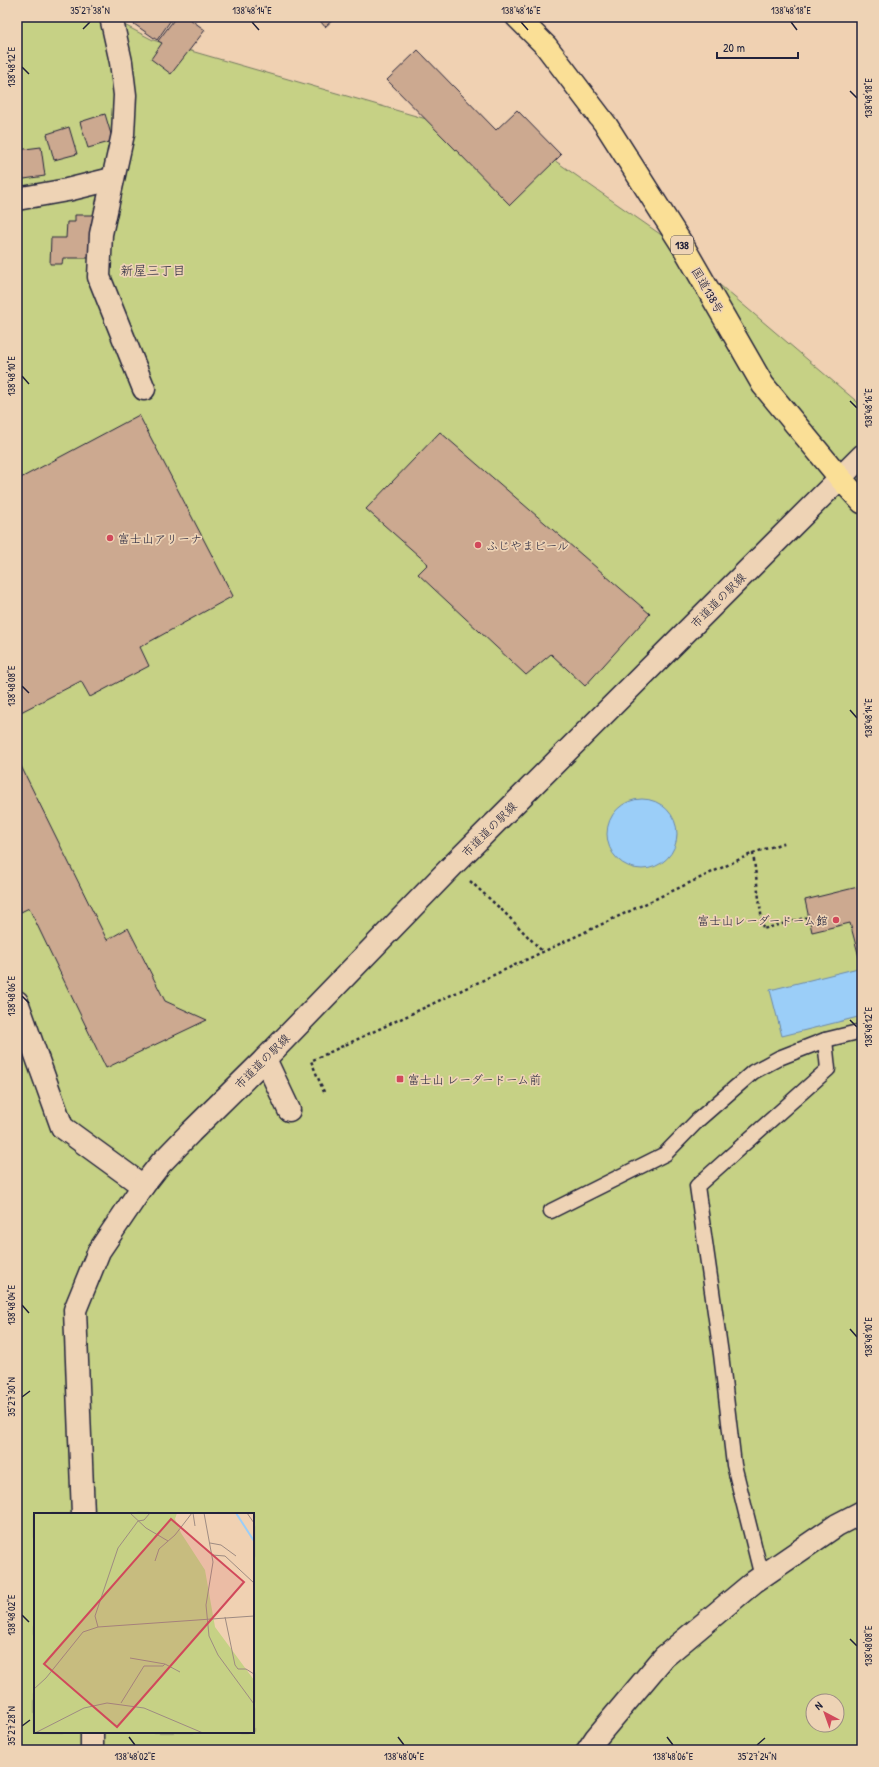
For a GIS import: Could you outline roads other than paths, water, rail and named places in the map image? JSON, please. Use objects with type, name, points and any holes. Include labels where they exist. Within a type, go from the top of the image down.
[{"type":"highway","name":"国道138号","points":[[517,17],[546,46],[606,125],[683,246],[763,385],[840,478],[862,502]]},
{"type":"street","points":[[111,17],[121,62],[125,95],[123,134],[112,178],[101,234],[99,277],[144,389]]},
{"type":"street","points":[[17,200],[67,190],[112,178]]},
{"type":"street","name":"市道道の駅線","points":[[83,1513],[75,1310],[99,1251],[143,1186],[161,1163],[265,1059],[453,865],[862,456]]},
{"type":"street","points":[[17,1002],[62,1127],[143,1186]]},
{"type":"street","points":[[265,1059],[289,1110]]},
{"type":"street","points":[[588,1750],[596,1738],[664,1657],[762,1577],[837,1525],[862,1512]]},
{"type":"street","points":[[92,1733],[92,1750]]},
{"type":"lane","points":[[551,1211],[665,1154],[698,1120],[753,1072],[779,1058],[825,1040],[862,1031]]},
{"type":"lane","points":[[762,1577],[734,1466],[721,1354],[697,1186],[828,1069],[825,1040]]},
{"type":"water","points":[[635,799],[649,799],[662,805],[671,814],[677,827],[677,841],[667,859],[649,869],[635,869],[622,863],[613,854],[607,841],[607,827],[613,814],[622,805]]},
{"type":"water","points":[[862,967],[862,1016],[782,1036],[770,990]]},
{"type":"place","name":"富士山アリーナ","points":[[110,538]]},
{"type":"place","name":"ふじやまビール","points":[[478,545]]},
{"type":"place","name":"富士山レーダードーム館","points":[[836,920]]},
{"type":"place","name":"富士山 レーダードーム前","points":[[400,1079]]},
{"type":"district","name":"新屋三丁目","points":[[153,270]]}]
